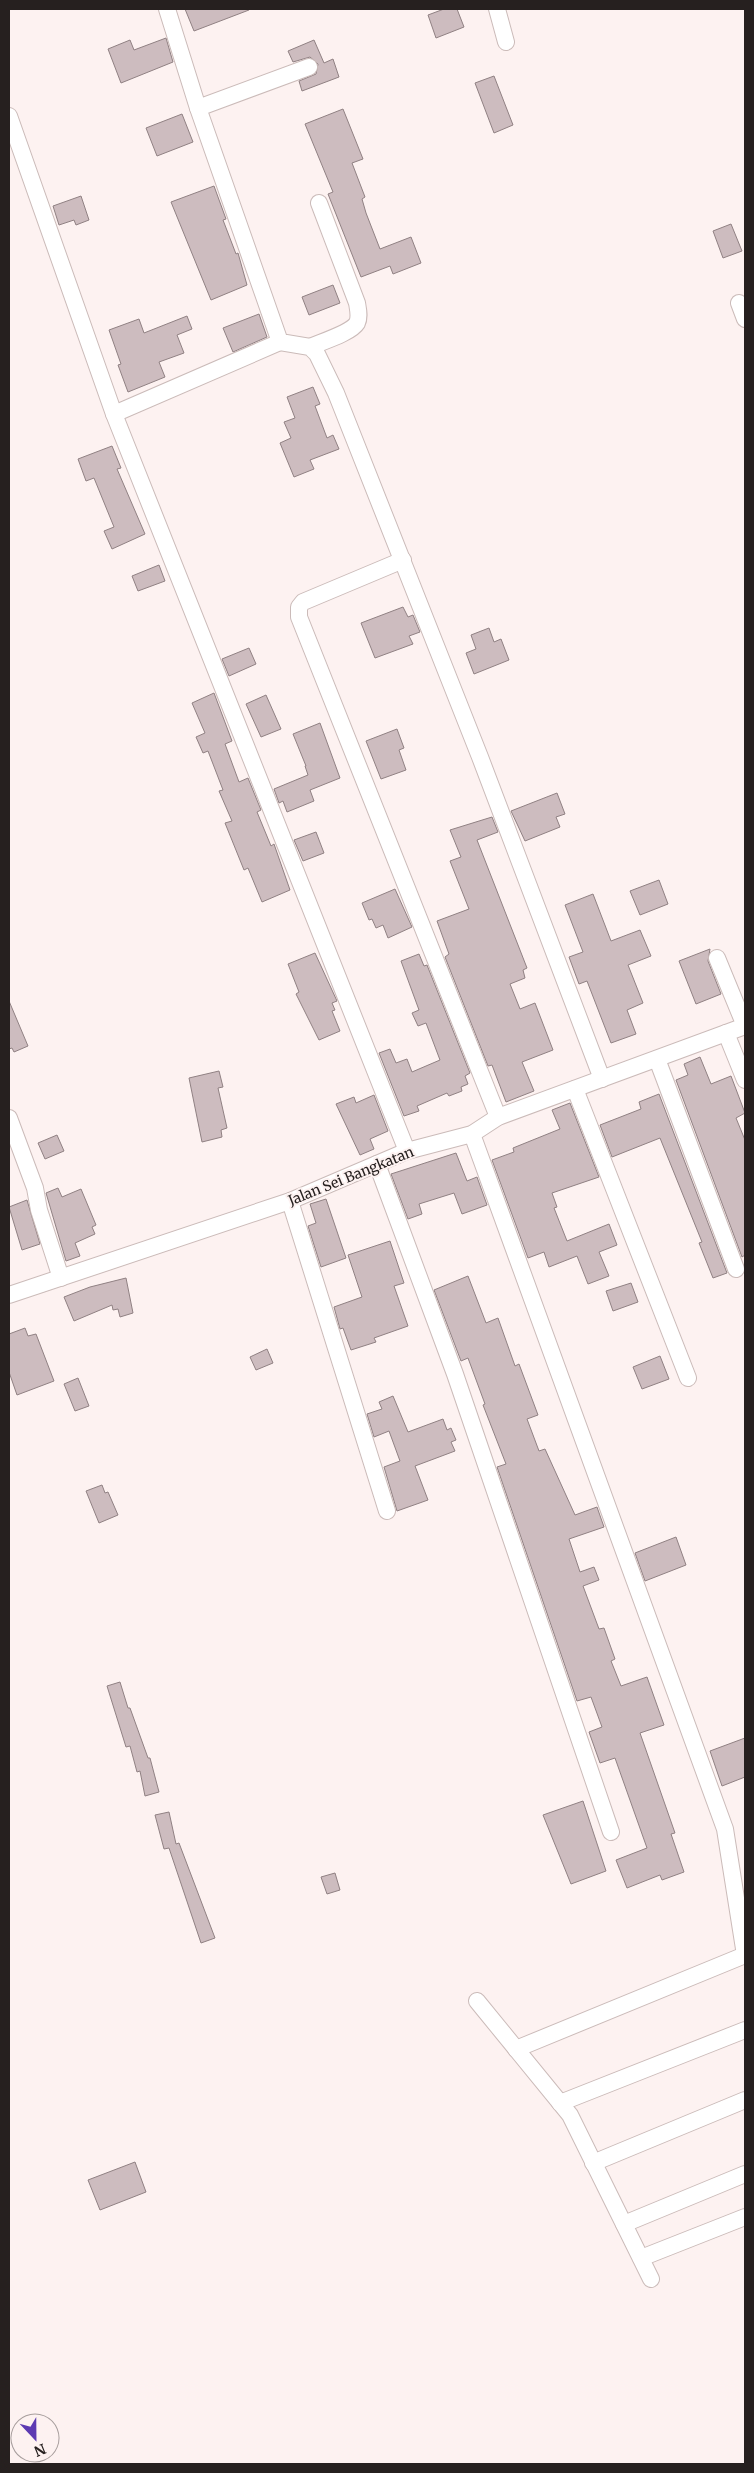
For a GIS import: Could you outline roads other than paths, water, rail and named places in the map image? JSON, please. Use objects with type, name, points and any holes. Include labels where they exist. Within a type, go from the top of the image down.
[{"type":"street","points":[[167,9],[198,108],[280,342]]},
{"type":"street","points":[[497,9],[506,42]]},
{"type":"street","points":[[198,108],[309,67]]},
{"type":"street","points":[[9,116],[114,414],[407,1151]]},
{"type":"street","points":[[114,414],[280,342],[310,347],[349,330],[357,323],[359,314],[357,303],[319,203]]},
{"type":"street","points":[[739,303],[745,319]]},
{"type":"street","points":[[310,347],[317,354],[336,393],[403,560],[602,1079]]},
{"type":"street","points":[[403,560],[312,597],[303,602],[298,612],[498,1117]]},
{"type":"street","points":[[717,958],[745,1026]]},
{"type":"street","name":"Jalan Sei Bangkatan","points":[[9,1296],[290,1201],[407,1151],[472,1134],[498,1117],[745,1026]]},
{"type":"street","points":[[726,1033],[745,1080]]},
{"type":"street","points":[[657,1059],[736,1268]]},
{"type":"street","points":[[575,1089],[688,1378]]},
{"type":"street","points":[[9,1118],[35,1188],[39,1210],[61,1278]]},
{"type":"street","points":[[472,1134],[726,1829],[745,1955],[516,2049]]},
{"type":"street","points":[[377,1164],[455,1374],[611,1832]]},
{"type":"street","points":[[290,1201],[387,1511]]},
{"type":"street","points":[[477,2001],[570,2116],[651,2279]]},
{"type":"street","points":[[560,2103],[745,2030]]},
{"type":"street","points":[[593,2163],[745,2100]]},
{"type":"street","points":[[624,2224],[745,2174]]},
{"type":"street","points":[[641,2258],[745,2218]]}]
